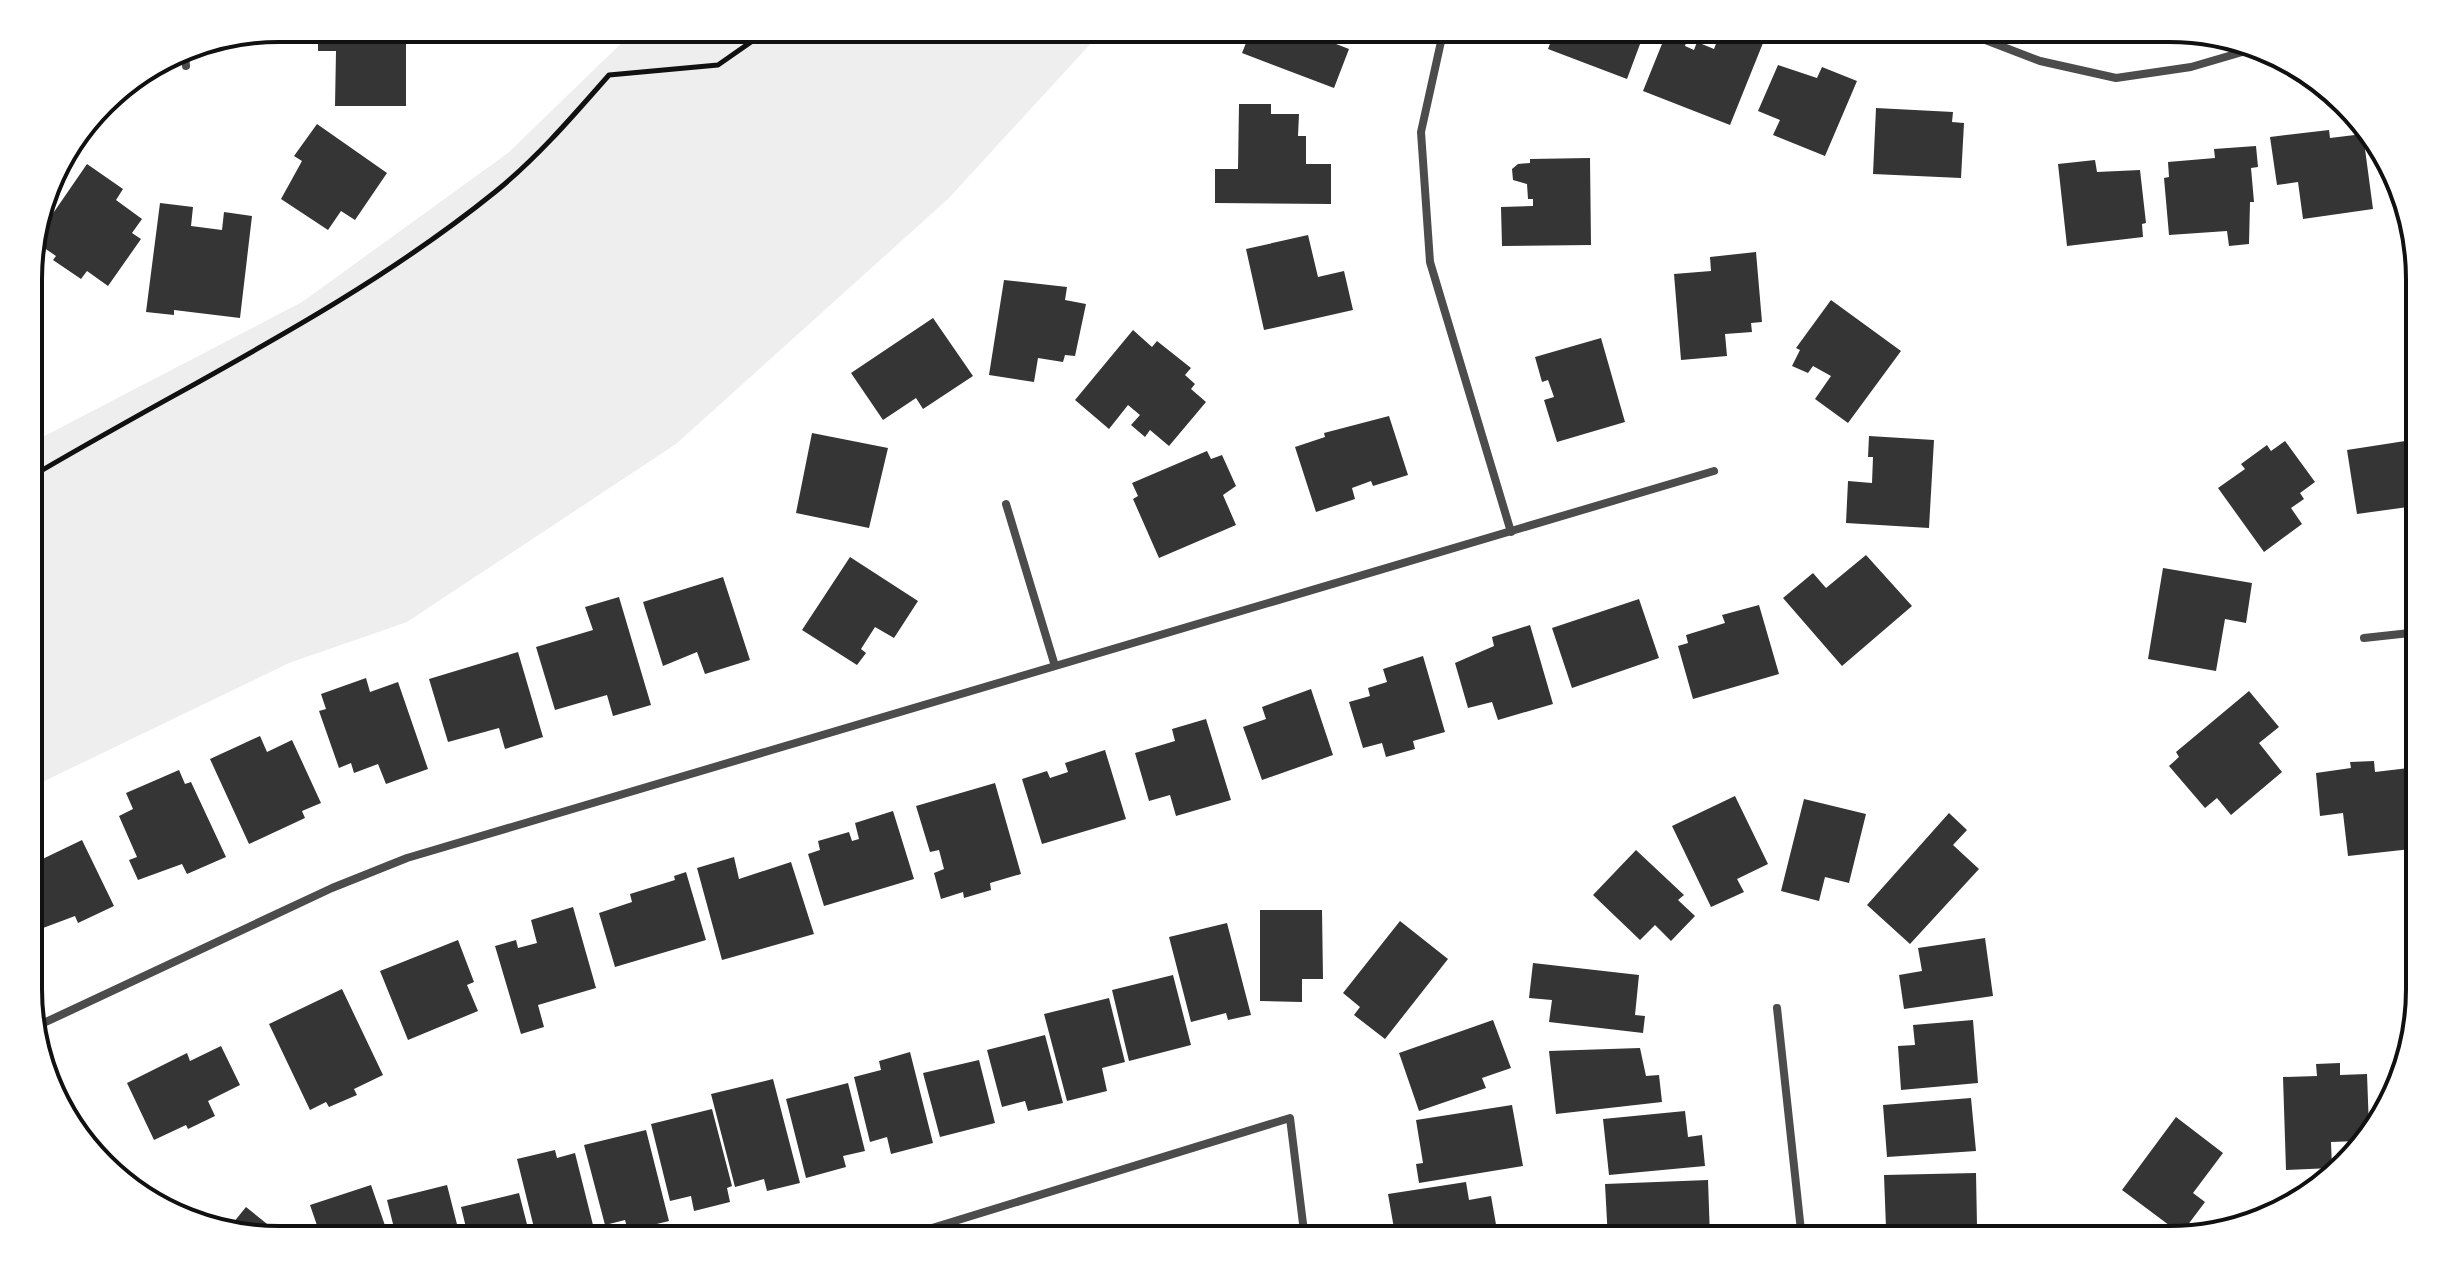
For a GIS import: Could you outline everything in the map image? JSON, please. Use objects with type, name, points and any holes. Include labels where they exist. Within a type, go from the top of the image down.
[{"type":"street","points":[[1441,42],[1421,132],[1430,262],[1511,532]]},
{"type":"street","points":[[1991,42],[2040,61],[2116,78],[2191,67],[2238,53]]},
{"type":"street","points":[[185,61],[186,66]]},
{"type":"street","points":[[45,1023],[332,888],[407,858],[1714,471]]},
{"type":"street","points":[[1006,504],[1055,666]]},
{"type":"street","points":[[2364,638],[2406,633]]},
{"type":"street","points":[[1777,1008],[1800,1225]]},
{"type":"street","points":[[940,1226],[1290,1118],[1303,1225]]},
{"type":"path","points":[[43,470],[263,346],[420,249],[496,191],[548,144],[609,75],[718,65],[750,43]]},
{"type":"shaded area","points":[[622,43],[1092,43],[948,199],[676,444],[407,622],[289,663],[42,782],[43,437],[302,302],[508,153]]},
{"type":"building","points":[[1246,42],[1332,42],[1349,49],[1334,88],[1242,53]]},
{"type":"building","points":[[1551,42],[1641,42],[1627,79],[1548,49]]},
{"type":"building","points":[[1663,42],[1686,42],[1685,46],[1694,50],[1698,42],[1714,49],[1717,42],[1763,43],[1730,125],[1643,91]]},
{"type":"building","points":[[318,43],[406,43],[406,106],[335,106],[336,51],[318,51]]},
{"type":"building","points":[[1778,65],[1817,78],[1822,67],[1857,81],[1825,156],[1773,135],[1780,120],[1758,111]]},
{"type":"building","points":[[1239,104],[1271,104],[1271,114],[1299,114],[1298,136],[1306,136],[1306,164],[1331,164],[1331,204],[1215,203],[1215,169],[1238,169]]},
{"type":"building","points":[[1876,108],[1953,112],[1952,122],[1964,123],[1961,178],[1873,174]]},
{"type":"building","points":[[317,124],[387,173],[355,220],[341,211],[328,230],[281,199],[302,161],[294,156]]},
{"type":"building","points":[[2329,130],[2330,138],[2356,135],[2364,145],[2373,209],[2303,219],[2298,182],[2277,185],[2270,137]]},
{"type":"building","points":[[2256,146],[2258,167],[2251,168],[2254,202],[2250,202],[2249,244],[2229,246],[2227,231],[2169,235],[2164,178],[2169,177],[2168,162],[2215,158],[2214,149]]},
{"type":"building","points":[[1590,158],[1591,245],[1502,246],[1501,207],[1533,206],[1533,199],[1528,199],[1527,184],[1513,180],[1512,169],[1518,164],[1530,163],[1530,159]]},
{"type":"building","points":[[2095,160],[2097,172],[2140,170],[2146,223],[2142,224],[2143,237],[2067,246],[2058,164]]},
{"type":"building","points":[[87,164],[123,189],[116,200],[142,219],[132,233],[141,239],[108,286],[87,271],[81,279],[53,260],[56,256],[45,248],[50,218]]},
{"type":"building","points":[[160,203],[193,207],[191,226],[222,230],[224,212],[252,216],[240,318],[174,310],[174,315],[146,312]]},
{"type":"building","points":[[1308,235],[1318,277],[1344,271],[1353,310],[1264,330],[1246,249]]},
{"type":"building","points":[[1756,252],[1762,322],[1751,323],[1752,332],[1725,334],[1727,356],[1681,360],[1674,274],[1711,271],[1710,257]]},
{"type":"building","points":[[1004,280],[1067,287],[1065,300],[1086,304],[1075,356],[1065,355],[1063,362],[1038,358],[1034,382],[989,375]]},
{"type":"building","points":[[1831,300],[1901,351],[1848,423],[1815,399],[1831,376],[1813,366],[1808,373],[1792,366],[1800,350],[1796,348]]},
{"type":"building","points":[[933,318],[973,376],[923,409],[916,398],[883,420],[851,373]]},
{"type":"building","points":[[1133,330],[1152,347],[1157,341],[1191,368],[1185,375],[1195,384],[1191,389],[1206,402],[1169,446],[1150,430],[1145,437],[1131,425],[1140,415],[1128,405],[1109,429],[1075,400]]},
{"type":"building","points":[[1601,338],[1625,422],[1557,442],[1544,400],[1554,397],[1548,380],[1542,382],[1535,357]]},
{"type":"building","points":[[1389,416],[1408,475],[1373,486],[1371,481],[1352,488],[1355,499],[1316,512],[1295,447],[1325,437],[1324,433]]},
{"type":"building","points":[[812,433],[888,448],[869,528],[796,513]]},
{"type":"building","points":[[1869,436],[1934,440],[1929,528],[1846,523],[1848,481],[1872,483],[1873,457],[1868,457]]},
{"type":"building","points":[[2285,441],[2315,482],[2300,493],[2304,499],[2291,508],[2302,524],[2264,552],[2218,488],[2245,469],[2241,464],[2267,445],[2271,451]]},
{"type":"building","points":[[2406,441],[2406,507],[2357,514],[2347,450]]},
{"type":"building","points":[[1207,451],[1211,459],[1222,455],[1236,486],[1223,495],[1236,525],[1159,558],[1133,499],[1138,496],[1132,483]]},
{"type":"building","points":[[1866,555],[1912,606],[1842,666],[1783,598],[1813,573],[1826,588]]},
{"type":"building","points":[[850,557],[918,601],[894,638],[875,627],[861,649],[866,653],[857,665],[802,630]]},
{"type":"building","points":[[2163,568],[2252,583],[2246,623],[2225,619],[2216,671],[2148,659]]},
{"type":"building","points":[[723,577],[750,660],[705,674],[697,652],[663,666],[643,602]]},
{"type":"building","points":[[619,597],[651,705],[613,716],[607,695],[555,710],[536,647],[593,630],[585,607]]},
{"type":"building","points":[[1639,599],[1659,658],[1572,688],[1552,628]]},
{"type":"building","points":[[1759,605],[1779,674],[1693,699],[1678,646],[1688,643],[1686,635],[1725,623],[1722,615]]},
{"type":"building","points":[[1530,625],[1553,704],[1498,720],[1492,702],[1468,708],[1455,663],[1494,646],[1492,637]]},
{"type":"building","points":[[518,652],[543,737],[505,749],[499,728],[448,742],[429,679]]},
{"type":"building","points":[[1423,656],[1445,732],[1413,741],[1415,749],[1386,757],[1382,743],[1363,748],[1349,702],[1370,696],[1368,688],[1387,682],[1383,669]]},
{"type":"building","points":[[366,678],[370,692],[398,682],[428,769],[386,784],[378,764],[354,773],[351,763],[339,768],[319,711],[326,709],[321,694]]},
{"type":"building","points":[[1311,689],[1333,755],[1262,780],[1243,727],[1266,719],[1262,707]]},
{"type":"building","points":[[2249,691],[2279,727],[2259,743],[2282,772],[2231,815],[2217,798],[2205,808],[2169,766],[2179,757],[2176,752]]},
{"type":"building","points":[[1206,719],[1231,800],[1176,816],[1170,795],[1149,801],[1135,753],[1175,741],[1172,729]]},
{"type":"building","points":[[260,736],[267,752],[292,740],[321,803],[302,811],[305,818],[249,844],[210,759]]},
{"type":"building","points":[[1105,750],[1126,819],[1042,844],[1022,779],[1047,771],[1050,778],[1068,772],[1065,763]]},
{"type":"building","points":[[2374,761],[2375,772],[2406,768],[2406,850],[2348,856],[2343,813],[2320,816],[2316,773],[2351,768],[2350,762]]},
{"type":"building","points":[[179,770],[185,784],[191,782],[226,857],[187,874],[182,864],[138,880],[129,860],[137,857],[119,816],[133,809],[126,793]]},
{"type":"building","points":[[995,783],[1021,874],[990,883],[991,890],[964,898],[963,892],[941,899],[934,873],[944,869],[939,850],[930,852],[916,806]]},
{"type":"building","points":[[1735,796],[1768,864],[1737,879],[1744,892],[1711,907],[1672,826]]},
{"type":"building","points":[[1804,799],[1866,814],[1849,883],[1825,877],[1819,901],[1781,891]]},
{"type":"building","points":[[893,811],[914,879],[824,906],[808,854],[820,850],[818,841],[849,832],[852,841],[859,839],[855,823]]},
{"type":"building","points":[[1949,813],[1967,830],[1953,845],[1979,869],[1910,944],[1867,905]]},
{"type":"building","points":[[82,840],[114,906],[78,923],[75,916],[42,928],[42,859]]},
{"type":"building","points":[[1636,850],[1684,895],[1678,900],[1695,916],[1671,941],[1655,925],[1640,940],[1593,895]]},
{"type":"building","points":[[734,857],[739,879],[791,862],[814,934],[722,960],[697,868]]},
{"type":"building","points":[[686,872],[706,940],[615,967],[599,913],[632,902],[630,894],[675,880],[674,876]]},
{"type":"building","points":[[573,907],[596,988],[538,1005],[544,1027],[521,1034],[495,946],[516,940],[518,948],[537,943],[531,920]]},
{"type":"building","points":[[1260,910],[1322,910],[1323,979],[1302,979],[1302,1002],[1260,1001]]},
{"type":"building","points":[[1400,921],[1448,959],[1385,1039],[1354,1015],[1360,1007],[1343,993]]},
{"type":"building","points":[[1227,923],[1251,1015],[1228,1020],[1226,1013],[1191,1022],[1169,937]]},
{"type":"building","points":[[1985,938],[1993,996],[1904,1009],[1899,975],[1922,971],[1918,948]]},
{"type":"building","points":[[458,940],[474,982],[467,985],[478,1011],[408,1040],[380,971]]},
{"type":"building","points":[[1533,963],[1639,975],[1635,1015],[1645,1016],[1643,1033],[1549,1022],[1552,1000],[1529,998]]},
{"type":"building","points":[[1173,975],[1191,1045],[1129,1061],[1112,990]]},
{"type":"building","points":[[342,989],[383,1075],[354,1089],[357,1095],[329,1107],[326,1102],[310,1110],[269,1024]]},
{"type":"building","points":[[1109,998],[1125,1062],[1102,1068],[1107,1091],[1067,1101],[1044,1014]]},
{"type":"building","points":[[1493,1020],[1511,1068],[1482,1078],[1486,1088],[1419,1111],[1399,1053]]},
{"type":"building","points":[[1973,1020],[1978,1083],[1901,1090],[1898,1046],[1915,1045],[1913,1025]]},
{"type":"building","points":[[1045,1035],[1063,1103],[1028,1111],[1025,1101],[1002,1107],[987,1050]]},
{"type":"building","points":[[221,1046],[240,1085],[208,1101],[215,1116],[154,1140],[127,1083],[187,1053],[190,1061]]},
{"type":"building","points":[[1640,1048],[1646,1076],[1659,1075],[1662,1102],[1556,1114],[1549,1051]]},
{"type":"building","points":[[910,1052],[933,1143],[891,1154],[887,1137],[870,1142],[854,1077],[881,1070],[879,1061]]},
{"type":"building","points":[[979,1060],[995,1123],[940,1137],[923,1073]]},
{"type":"building","points":[[2340,1063],[2340,1075],[2367,1074],[2369,1117],[2350,1141],[2331,1142],[2332,1160],[2323,1168],[2286,1170],[2283,1077],[2317,1076],[2316,1064]]},
{"type":"building","points":[[773,1079],[800,1183],[767,1191],[764,1179],[735,1187],[711,1094]]},
{"type":"building","points":[[848,1083],[865,1151],[843,1156],[846,1167],[806,1178],[786,1099]]},
{"type":"building","points":[[1971,1098],[1976,1151],[1887,1157],[1883,1105]]},
{"type":"building","points":[[1512,1105],[1523,1166],[1419,1183],[1416,1164],[1423,1163],[1416,1120]]},
{"type":"building","points":[[712,1109],[732,1186],[727,1188],[730,1202],[694,1211],[691,1196],[670,1201],[651,1124]]},
{"type":"building","points":[[1685,1111],[1688,1137],[1702,1135],[1705,1166],[1609,1175],[1603,1119]]},
{"type":"building","points":[[2176,1117],[2223,1153],[2193,1193],[2205,1202],[2188,1225],[2169,1225],[2122,1190]]},
{"type":"building","points":[[646,1130],[669,1221],[649,1226],[627,1226],[625,1220],[605,1225],[584,1145]]},
{"type":"building","points":[[555,1150],[557,1158],[575,1153],[593,1226],[534,1226],[517,1159]]},
{"type":"building","points":[[1976,1173],[1977,1225],[1886,1225],[1884,1175]]},
{"type":"building","points":[[1708,1180],[1710,1225],[1607,1225],[1605,1184]]},
{"type":"building","points":[[1466,1182],[1469,1200],[1491,1196],[1496,1225],[1393,1225],[1388,1194]]},
{"type":"building","points":[[371,1185],[385,1226],[317,1226],[310,1205]]},
{"type":"building","points":[[447,1185],[457,1226],[393,1226],[387,1200]]},
{"type":"building","points":[[519,1193],[527,1226],[466,1226],[461,1207]]},
{"type":"building","points":[[246,1207],[269,1225],[248,1224],[234,1221]]}]
